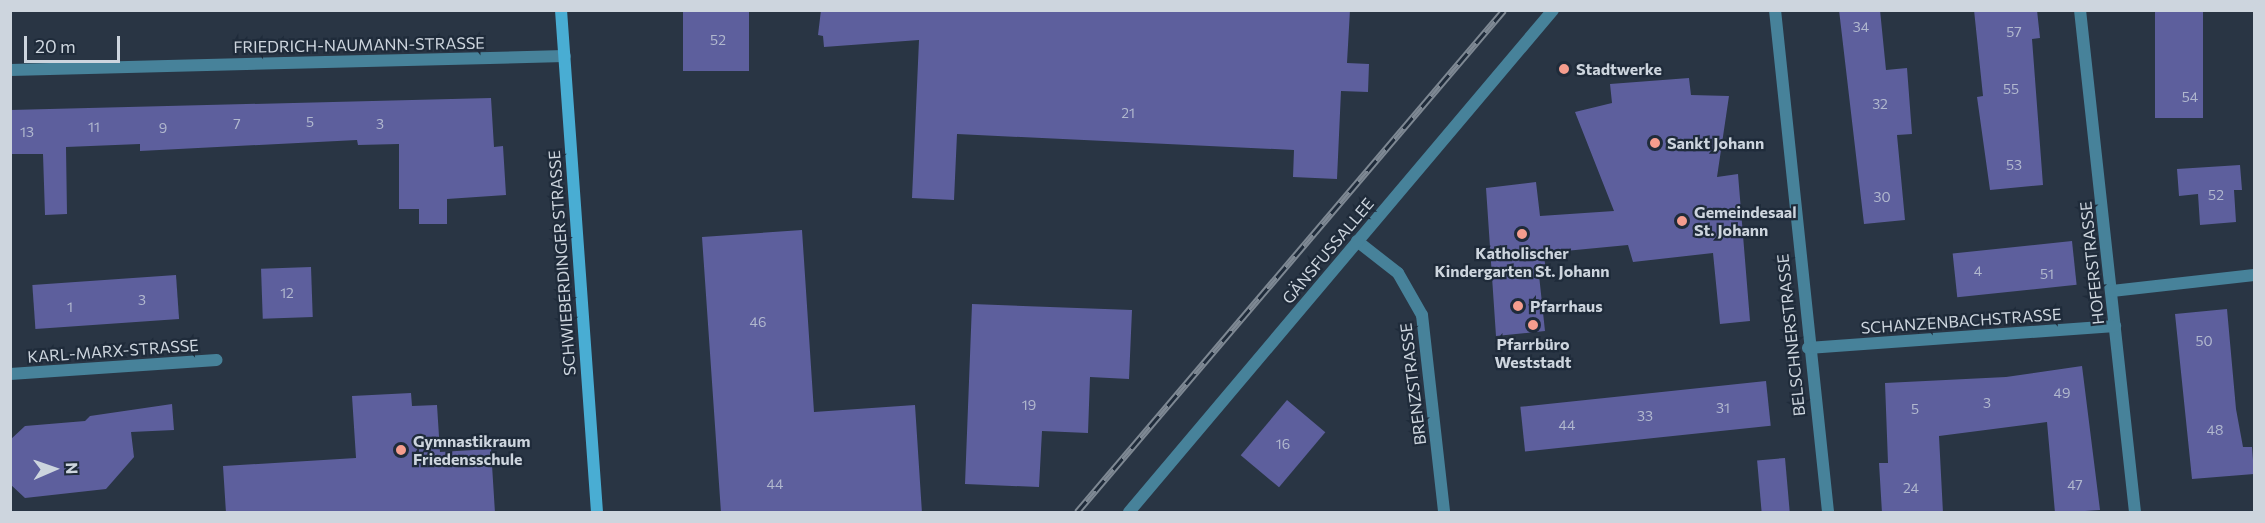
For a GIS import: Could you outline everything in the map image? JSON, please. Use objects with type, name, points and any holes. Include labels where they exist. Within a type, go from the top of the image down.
[{"type":"main road","name":"SCHWIEBERDINGER STRASSE","points":[[561,10],[597,513]]},
{"type":"street","name":"GÄNSFUSSALLEE","points":[[1129,513],[1553,10]]},
{"type":"street","name":"BELSCHNERSTRASSE","points":[[1775,10],[1808,348],[1828,513]]},
{"type":"street","name":"HOFERSTRASSE","points":[[2080,10],[2135,513]]},
{"type":"street","name":"FRIEDRICH-NAUMANN-STRASSE","points":[[10,70],[565,56]]},
{"type":"street","name":"BRENZSTRASSE","points":[[1357,241],[1398,273],[1422,315],[1444,513]]},
{"type":"street","points":[[2112,291],[2254,275]]},
{"type":"street","name":"SCHANZENBACHSTRASSE","points":[[1808,348],[2115,326]]},
{"type":"street","name":"KARL-MARX-STRASSE","points":[[10,374],[217,360]]},
{"type":"building","points":[[683,10],[749,10],[749,71],[683,71]]},
{"type":"building","points":[[821,10],[1350,10],[1347,63],[1369,64],[1368,92],[1341,91],[1337,179],[1293,177],[1294,150],[957,134],[954,200],[912,198],[919,40],[824,47],[823,36],[818,35]]},
{"type":"building","points":[[1839,10],[1880,10],[1886,70],[1907,68],[1912,134],[1897,135],[1905,220],[1864,224]]},
{"type":"building","points":[[1974,10],[2037,10],[2040,38],[2032,39],[2043,185],[1990,190],[1977,97],[1983,96]]},
{"type":"building","points":[[2155,10],[2203,10],[2203,118],[2155,118]]},
{"type":"building","name":"Sankt Johann","points":[[1689,78],[1691,95],[1729,96],[1717,177],[1738,174],[1750,321],[1720,324],[1713,253],[1633,262],[1628,245],[1544,253],[1546,275],[1539,275],[1545,331],[1496,336],[1486,188],[1536,182],[1540,216],[1614,211],[1575,112],[1612,103],[1610,84]]},
{"type":"building","points":[[491,98],[494,147],[503,146],[506,195],[447,199],[447,224],[419,224],[419,209],[399,209],[399,144],[358,145],[357,140],[140,151],[140,144],[66,147],[67,214],[45,215],[43,154],[10,154],[10,110]]},
{"type":"building","points":[[2240,165],[2242,190],[2234,190],[2236,222],[2200,225],[2198,194],[2179,196],[2177,169]]},
{"type":"building","points":[[802,230],[814,412],[915,405],[922,513],[721,513],[702,237]]},
{"type":"building","points":[[2072,241],[2077,285],[1957,297],[1953,254]]},
{"type":"building","points":[[311,267],[313,317],[263,319],[261,269]]},
{"type":"building","points":[[176,275],[179,319],[35,329],[32,285]]},
{"type":"building","points":[[972,304],[1132,310],[1129,379],[1090,377],[1088,433],[1042,431],[1039,487],[965,484]]},
{"type":"building","points":[[2227,309],[2236,409],[2243,447],[2252,447],[2254,474],[2192,479],[2175,314]]},
{"type":"building","points":[[2082,366],[2100,510],[2055,513],[2047,422],[1939,436],[1943,513],[1882,513],[1879,463],[1888,463],[1885,383],[2006,377]]},
{"type":"building","points":[[1766,381],[1771,426],[1525,452],[1520,407]]},
{"type":"building","points":[[411,393],[412,406],[437,405],[440,452],[491,449],[495,513],[226,513],[223,466],[356,458],[352,396]]},
{"type":"building","points":[[1287,400],[1325,432],[1279,487],[1241,455]]},
{"type":"building","points":[[172,404],[174,430],[131,432],[134,457],[106,489],[25,498],[10,484],[10,440],[25,426],[85,421],[90,416]]},
{"type":"building","points":[[1785,458],[1790,512],[1762,512],[1757,460]]},
{"type":"railway","points":[[1077,512],[1504,10]]},
{"type":"place","name":"Stadtwerke","points":[[1564,69]]},
{"type":"place","name":"Sankt Johann","points":[[1655,143]]},
{"type":"place","name":"Gemeindesaal St. Johann","points":[[1682,221]]},
{"type":"place","name":"Katholischer Kindergarten St. Johann","points":[[1522,234]]},
{"type":"place","name":"Pfarrhaus","points":[[1518,306]]},
{"type":"place","name":"Pfarrbüro Weststadt","points":[[1533,325]]},
{"type":"place","name":"Gymnastikraum Friedensschule","points":[[401,450]]}]
